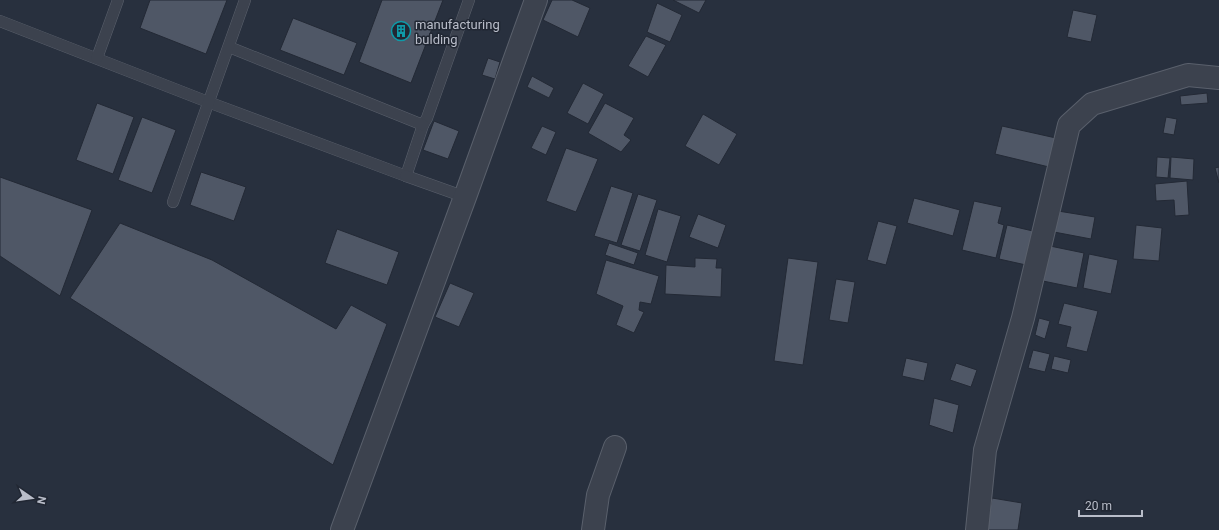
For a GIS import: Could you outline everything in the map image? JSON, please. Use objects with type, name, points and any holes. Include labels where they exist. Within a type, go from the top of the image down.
[{"type":"street","points":[[342,530],[536,0]]},
{"type":"street","points":[[977,530],[985,450],[1023,318],[1069,126],[1092,104],[1188,75],[1219,78]]},
{"type":"street","points":[[593,530],[598,495],[615,448]]},
{"type":"lane","points":[[97,58],[118,0]]},
{"type":"lane","points":[[173,202],[245,0]]},
{"type":"lane","points":[[406,176],[469,0]]},
{"type":"lane","points":[[0,21],[208,102],[465,197]]},
{"type":"lane","points":[[229,47],[423,125]]},
{"type":"building","points":[[150,0],[227,0],[206,54],[140,28]]},
{"type":"building","name":"manufacturing bulding","points":[[382,0],[443,0],[411,83],[359,62]]},
{"type":"building","points":[[552,0],[572,0],[590,8],[578,37],[543,20]]},
{"type":"building","points":[[673,0],[706,0],[699,13]]},
{"type":"building","points":[[657,3],[682,15],[670,42],[647,32]]},
{"type":"building","points":[[1073,10],[1097,15],[1091,42],[1067,37]]},
{"type":"building","points":[[293,18],[357,43],[344,75],[280,50]]},
{"type":"building","points":[[646,36],[666,45],[648,77],[628,66]]},
{"type":"building","points":[[488,58],[500,62],[495,79],[482,75]]},
{"type":"building","points":[[532,76],[554,88],[549,98],[527,87]]},
{"type":"building","points":[[583,83],[604,94],[588,124],[567,113]]},
{"type":"building","points":[[1207,93],[1208,103],[1181,105],[1180,96]]},
{"type":"building","points":[[97,103],[134,117],[113,174],[76,160]]},
{"type":"building","points":[[605,103],[634,118],[624,135],[631,140],[621,152],[588,133]]},
{"type":"building","points":[[703,114],[737,134],[719,165],[685,146]]},
{"type":"building","points":[[142,117],[176,130],[152,193],[118,180]]},
{"type":"building","points":[[1166,117],[1177,119],[1174,135],[1163,133]]},
{"type":"building","points":[[434,121],[459,131],[448,159],[423,150]]},
{"type":"building","points":[[542,126],[556,132],[546,155],[531,148]]},
{"type":"building","points":[[1002,126],[1056,138],[1049,167],[995,154]]},
{"type":"building","points":[[566,148],[598,159],[576,212],[546,201]]},
{"type":"building","points":[[1157,157],[1170,158],[1168,178],[1156,177]]},
{"type":"building","points":[[1171,157],[1194,159],[1193,180],[1170,178]]},
{"type":"building","points":[[1219,167],[1219,183],[1215,168]]},
{"type":"building","points":[[201,172],[246,187],[234,221],[190,205]]},
{"type":"building","points":[[0,177],[92,210],[60,296],[0,256]]},
{"type":"building","points":[[1187,181],[1189,215],[1175,216],[1174,200],[1156,201],[1155,184]]},
{"type":"building","points":[[611,186],[633,193],[617,243],[594,236]]},
{"type":"building","points":[[638,194],[657,200],[640,251],[621,245]]},
{"type":"building","points":[[914,198],[960,210],[953,236],[907,223]]},
{"type":"building","points":[[974,201],[1002,207],[998,223],[1004,225],[996,258],[962,250]]},
{"type":"building","points":[[658,209],[681,216],[667,262],[645,255]]},
{"type":"building","points":[[1058,211],[1095,217],[1091,239],[1054,232]]},
{"type":"building","points":[[698,214],[726,225],[718,248],[689,237]]},
{"type":"building","points":[[878,221],[897,226],[886,265],[867,260]]},
{"type":"building","points":[[120,223],[212,260],[336,329],[351,305],[387,324],[333,465],[70,298]]},
{"type":"building","points":[[1007,225],[1033,231],[1026,265],[999,259]]},
{"type":"building","points":[[1136,225],[1162,228],[1159,261],[1133,259]]},
{"type":"building","points":[[337,229],[399,252],[387,285],[325,263]]},
{"type":"building","points":[[609,243],[638,253],[634,265],[605,255]]},
{"type":"building","points":[[1050,246],[1084,253],[1077,288],[1043,281]]},
{"type":"building","points":[[1089,254],[1118,260],[1111,294],[1083,288]]},
{"type":"building","points":[[695,258],[717,259],[716,268],[722,268],[721,297],[665,294],[666,265],[695,267]]},
{"type":"building","points":[[788,258],[818,262],[803,365],[774,361]]},
{"type":"building","points":[[606,260],[659,276],[651,304],[640,302],[639,310],[644,312],[634,333],[616,325],[623,306],[596,294]]},
{"type":"building","points":[[836,279],[855,282],[848,323],[829,320]]},
{"type":"building","points":[[450,283],[474,293],[459,327],[435,317]]},
{"type":"building","points":[[1064,303],[1098,311],[1087,352],[1066,347],[1071,327],[1058,324]]},
{"type":"building","points":[[1039,318],[1050,321],[1045,339],[1035,335]]},
{"type":"building","points":[[1033,350],[1050,354],[1045,372],[1028,368]]},
{"type":"building","points":[[1054,356],[1071,360],[1068,373],[1051,369]]},
{"type":"building","points":[[906,358],[928,363],[924,381],[902,376]]},
{"type":"building","points":[[956,363],[977,370],[971,387],[950,380]]},
{"type":"building","points":[[934,398],[959,405],[953,433],[929,425]]},
{"type":"building","points":[[992,498],[1022,503],[1018,530],[986,530]]},
{"type":"place","name":"manufacturing bulding","points":[[401,31]]}]
